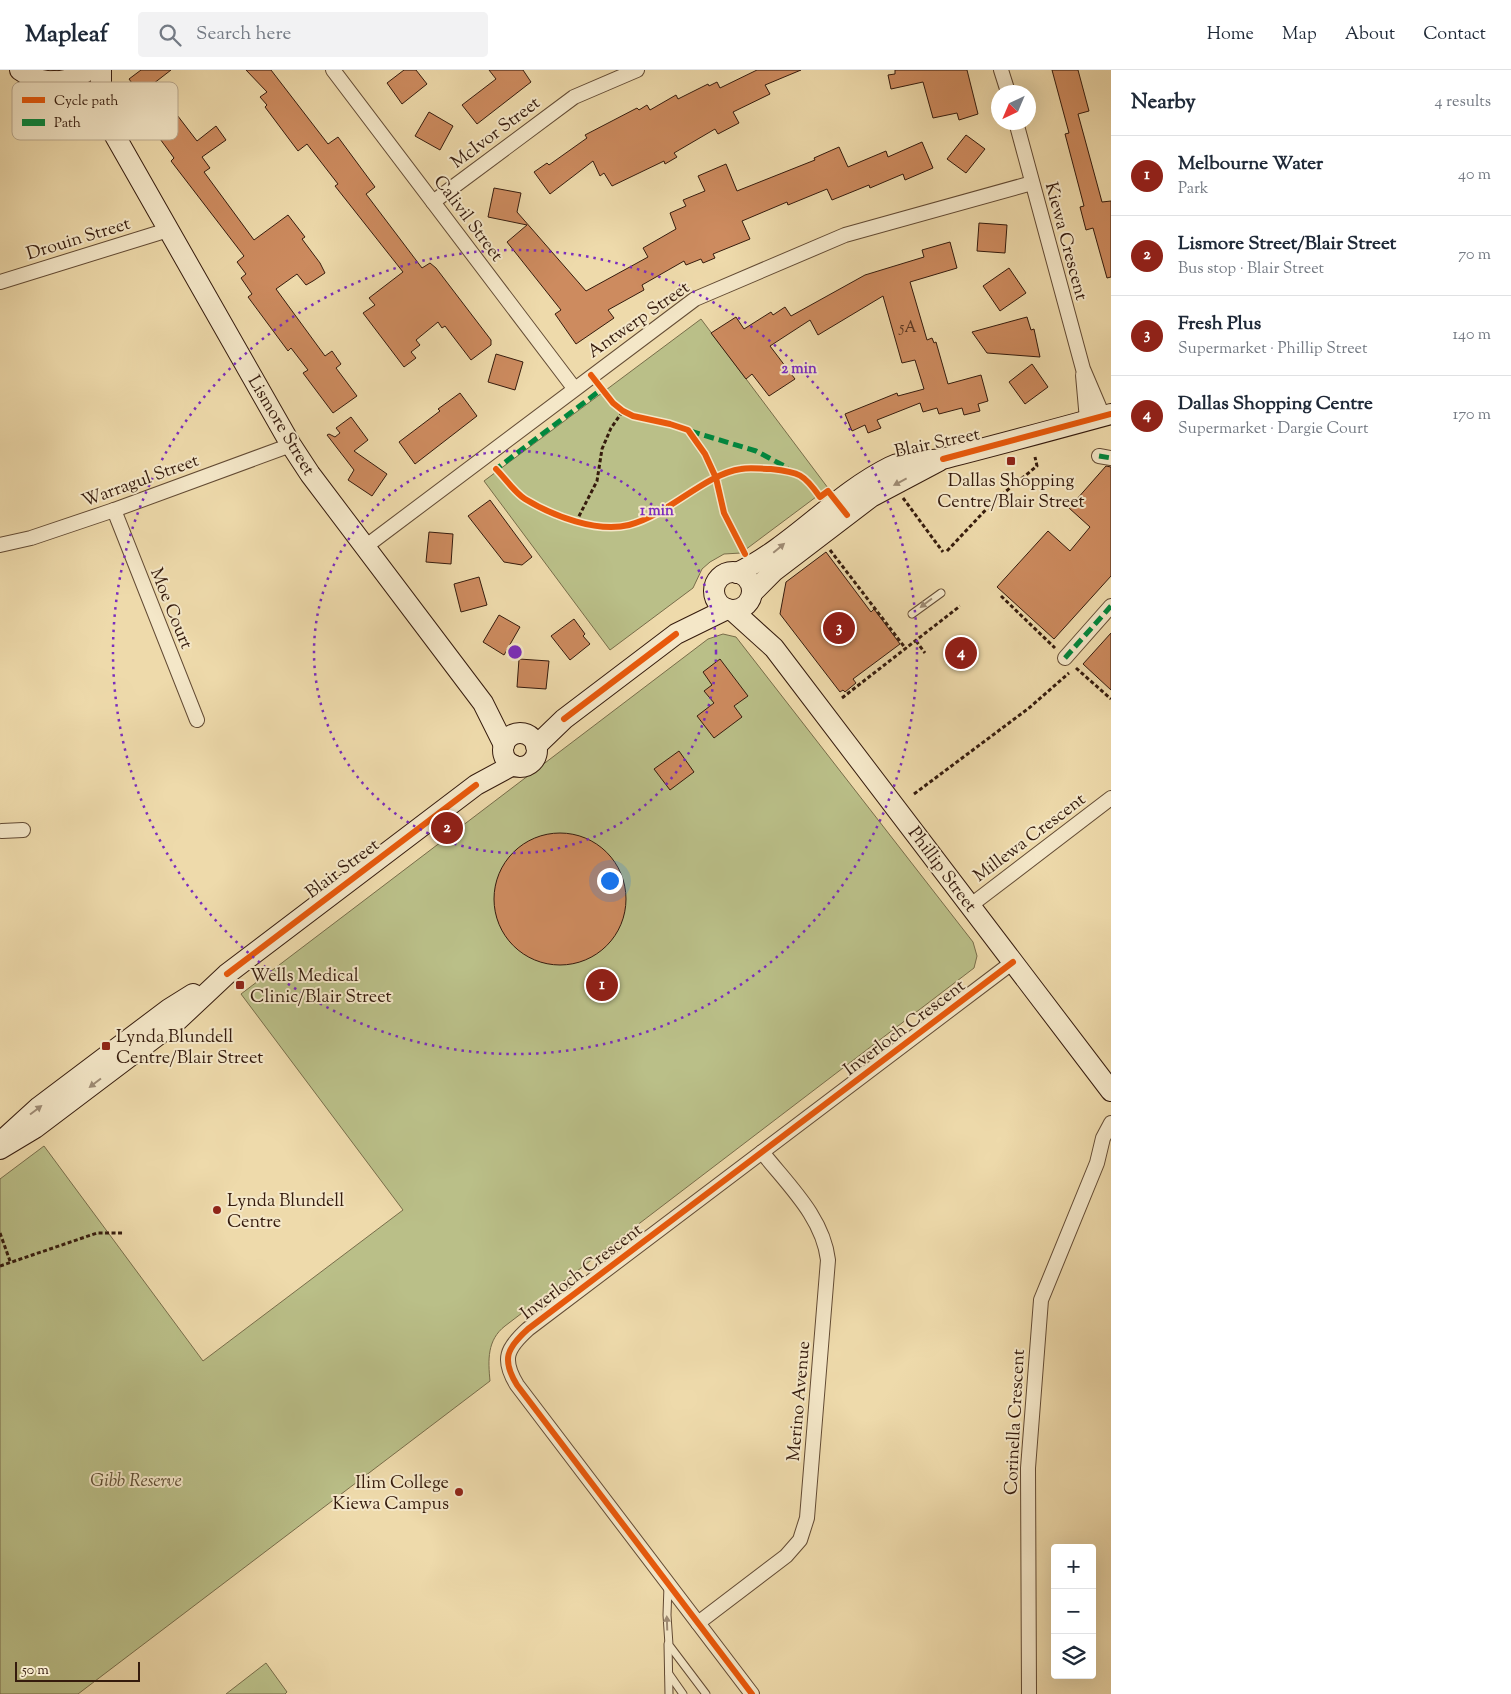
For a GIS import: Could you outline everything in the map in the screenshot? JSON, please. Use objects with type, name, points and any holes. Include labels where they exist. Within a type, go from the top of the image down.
[{"type":"street","points":[[20,70],[27,75],[45,81],[63,82],[81,76],[89,70]]},
{"type":"street","name":"Calivil Street","points":[[332,70],[574,388]]},
{"type":"street","name":"McIvor Street","points":[[433,202],[574,97],[637,70]]},
{"type":"street","points":[[1002,70],[1006,85]]},
{"type":"street","name":"Kiewa Crescent","points":[[1018,130],[1083,369],[1100,416]]},
{"type":"street","name":"Lismore Street","points":[[117,140],[291,445],[310,474],[516,746]]},
{"type":"street","name":"Antwerp Street","points":[[365,547],[574,388],[695,299],[862,228],[1032,183]]},
{"type":"street","name":"Drouin Street","points":[[0,282],[168,230]]},
{"type":"street","name":"Blair Street","points":[[738,572],[773,554],[826,509],[879,474],[909,461],[943,459],[1100,416]]},
{"type":"street","name":"Warragul Street","points":[[0,545],[30,538],[114,510],[291,445]]},
{"type":"street","name":"Blair Street","points":[[751,595],[774,571],[871,497],[943,459]]},
{"type":"street","name":"Moe Court","points":[[114,510],[196,720]]},
{"type":"street","points":[[738,572],[748,580],[751,595],[743,607],[729,610],[718,602],[714,592],[721,576],[726,573],[738,572]]},
{"type":"street","name":"Blair Street","points":[[0,1149],[35,1128],[170,1026],[227,974],[476,785],[516,746],[564,719],[676,634],[714,592]]},
{"type":"street","name":"Phillip Street","points":[[751,595],[774,648]]},
{"type":"street","points":[[1070,662],[1111,606]]},
{"type":"street","name":"Blair Street","points":[[676,634],[729,610]]},
{"type":"street","name":"Phillip Street","points":[[729,610],[774,648],[1111,1091]]},
{"type":"street","name":"Millewa Crescent","points":[[971,905],[1111,798]]},
{"type":"street","points":[[1,830],[23,830]]},
{"type":"street","name":"Inverloch Crescent","points":[[752,1694],[517,1385],[510,1374],[508,1356],[514,1344],[528,1329],[1013,962]]},
{"type":"street","name":"Blair Street","points":[[0,1143],[26,1117],[169,1009],[227,974]]},
{"type":"street","name":"Corinella Crescent","points":[[1029,1694],[1029,1460],[1041,1300],[1097,1163],[1103,1138],[1111,1123]]},
{"type":"street","name":"Corinella Crescent","points":[[1097,1163],[1111,1147]]},
{"type":"street","name":"Merino Avenue","points":[[698,1623],[786,1556],[800,1540],[807,1518],[828,1253],[818,1224],[762,1152]]},
{"type":"lane","points":[[912,614],[941,593]]},
{"type":"lane","points":[[668,1584],[669,1694]]},
{"type":"lane","points":[[668,1639],[671,1649],[706,1694]]},
{"type":"lane","points":[[668,1674],[683,1694]]},
{"type":"path","points":[[576,522],[597,481],[602,449],[611,428],[623,411]]},
{"type":"path","points":[[948,551],[994,501],[1037,466],[1035,457]]},
{"type":"path","points":[[900,494],[942,552]]},
{"type":"path","points":[[827,547],[906,649]]},
{"type":"path","points":[[842,698],[960,606]]},
{"type":"path","points":[[916,641],[925,653]]},
{"type":"path","points":[[914,794],[1029,708],[1070,662]]},
{"type":"path","points":[[0,1266],[96,1233],[124,1232]]},
{"type":"path","points":[[0,1233],[10,1261]]},
{"type":"green space","points":[[701,319],[828,488],[741,553],[724,554],[710,562],[702,569],[693,588],[610,650],[484,481]]},
{"type":"green space","name":"Gibb Reserve","points":[[723,634],[736,637],[973,942],[977,956],[974,968],[505,1326],[495,1338],[490,1351],[490,1381],[78,1694],[0,1694],[0,1179],[44,1146],[203,1361],[403,1210],[241,994],[708,639]]},
{"type":"green space","points":[[266,1663],[287,1692],[285,1694],[226,1694]]},
{"type":"building","points":[[141,70],[171,70],[156,82],[131,82],[129,79]]},
{"type":"building","points":[[246,70],[271,70],[328,144],[338,137],[375,187],[366,194],[422,268],[430,263],[436,268],[491,340],[491,345],[471,360],[445,326],[442,328],[438,322],[416,340],[420,345],[411,352],[416,358],[404,367],[363,313],[375,305],[369,298],[403,272],[335,186],[338,184],[307,144],[298,151],[265,107],[267,105],[260,97],[267,92]]},
{"type":"building","points":[[404,70],[416,70],[427,84],[402,104],[387,83]]},
{"type":"building","points":[[489,70],[523,70],[531,82],[477,124],[462,105],[496,79]]},
{"type":"building","points":[[757,70],[801,70],[765,85],[770,94],[733,112],[739,123],[718,134],[715,129],[674,153],[677,157],[665,164],[664,161],[612,186],[604,173],[600,176],[593,161],[550,194],[534,172],[547,163],[549,165],[587,138],[585,135],[637,108],[639,110],[647,105],[650,110],[676,95],[678,99],[708,84],[709,86],[717,82],[720,88]]},
{"type":"building","points":[[895,70],[967,70],[978,114],[959,120],[957,113],[933,118],[923,82],[891,89],[888,75],[895,74]]},
{"type":"building","points":[[1052,70],[1078,70],[1089,111],[1078,114],[1102,202],[1111,201],[1111,277],[1107,278],[1093,228],[1086,230],[1080,207],[1084,206],[1065,134],[1069,133]]},
{"type":"building","points":[[429,112],[453,126],[440,150],[415,136]]},
{"type":"building","points":[[178,116],[197,141],[216,126],[226,140],[202,157],[210,168],[204,172],[254,240],[288,215],[305,237],[302,239],[325,273],[306,285],[297,274],[276,289],[325,356],[332,351],[341,364],[336,368],[357,396],[333,413],[303,373],[308,370],[291,348],[288,351],[248,297],[252,294],[241,278],[246,274],[237,262],[244,256],[171,161],[174,158],[161,140],[178,140]]},
{"type":"building","points":[[966,135],[985,149],[966,173],[947,159]]},
{"type":"building","points":[[922,142],[933,168],[905,180],[903,174],[870,188],[869,185],[832,200],[827,189],[788,205],[787,202],[742,221],[750,239],[713,254],[715,258],[703,263],[701,259],[686,265],[684,261],[642,285],[644,290],[608,310],[614,318],[576,344],[555,314],[561,310],[507,242],[527,225],[488,217],[494,188],[521,193],[517,212],[586,291],[648,257],[643,248],[676,229],[670,213],[686,206],[683,200],[705,191],[698,176],[726,164],[737,191],[815,160],[814,158],[839,147],[848,167],[886,151],[888,157]]},
{"type":"building","points":[[979,223],[1007,225],[1005,253],[977,251]]},
{"type":"building","points":[[950,242],[957,268],[910,282],[927,340],[932,338],[934,343],[936,342],[948,384],[981,375],[988,401],[978,404],[980,411],[964,415],[962,408],[939,414],[937,408],[923,412],[920,403],[877,420],[881,428],[868,433],[865,425],[852,431],[845,414],[897,393],[898,396],[924,389],[915,360],[902,363],[883,296],[818,335],[810,320],[770,346],[795,379],[769,396],[752,374],[746,379],[711,333],[736,317],[744,329],[771,312],[773,315],[785,307],[791,316],[865,275],[924,257],[922,250]]},
{"type":"building","points":[[1009,268],[1026,293],[1000,311],[983,286]]},
{"type":"building","points":[[1027,317],[1031,330],[1034,329],[1040,357],[987,353],[972,332]]},
{"type":"building","points":[[496,354],[523,362],[515,390],[488,382]]},
{"type":"building","points":[[1032,364],[1048,387],[1025,404],[1009,382]]},
{"type":"building","points":[[460,393],[477,416],[415,464],[399,442],[440,411],[438,409]]},
{"type":"building","points":[[351,417],[368,440],[354,451],[387,474],[372,496],[348,480],[354,470],[327,435],[335,437],[340,433],[336,428]]},
{"type":"building","points":[[1106,466],[1111,467],[1111,576],[1054,639],[997,587],[1048,531],[1070,551],[1090,527],[1069,508]]},
{"type":"building","points":[[490,500],[532,557],[522,565],[504,562],[468,516]]},
{"type":"building","points":[[429,532],[453,534],[451,564],[426,562]]},
{"type":"building","points":[[826,552],[871,612],[874,609],[900,644],[853,679],[856,683],[845,692],[843,690],[840,692],[780,614],[786,582]]},
{"type":"building","points":[[479,577],[487,605],[461,612],[454,584]]},
{"type":"building","points":[[499,615],[520,627],[504,655],[483,642]]},
{"type":"building","points":[[574,619],[585,634],[583,636],[590,644],[570,660],[551,636]]},
{"type":"building","points":[[1111,633],[1111,690],[1083,664]]},
{"type":"building","points":[[519,659],[549,661],[546,689],[517,687]]},
{"type":"building","points":[[720,659],[748,696],[734,706],[742,717],[714,738],[697,716],[714,703],[704,691],[712,685],[703,672]]},
{"type":"building","points":[[679,751],[694,772],[670,790],[654,769]]},
{"type":"building","points":[[560,833],[585,838],[596,844],[606,853],[615,863],[621,874],[626,899],[621,924],[615,935],[606,945],[596,954],[585,960],[560,965],[535,960],[524,954],[514,945],[505,935],[499,924],[494,899],[499,874],[505,863],[514,853],[524,844],[535,838]]},
{"type":"marked path","points":[[499,471],[496,469],[602,389]]},
{"type":"marked path","points":[[690,431],[756,451],[788,468]]},
{"type":"marked path","points":[[1099,456],[1111,458]]},
{"type":"marked path","points":[[1065,658],[1111,606]]},
{"type":"cycle path","points":[[591,375],[613,403],[623,411],[633,416],[688,430],[705,454],[716,478],[724,513],[745,554]]},
{"type":"cycle path","points":[[943,459],[1111,414]]},
{"type":"cycle path","points":[[496,469],[517,493],[536,505],[562,517],[603,527],[629,525],[644,520],[714,478],[727,472],[748,468],[795,473],[810,483],[820,497],[828,491],[847,515]]},
{"type":"cycle path","points":[[564,719],[676,634]]},
{"type":"cycle path","points":[[227,974],[476,785]]},
{"type":"cycle path","points":[[752,1694],[517,1385],[509,1368],[508,1361],[511,1348],[528,1329],[1013,962]]},
{"type":"place","name":"Dallas Shopping Centre/Blair Street","points":[[1011,461]]},
{"type":"place","name":"Fresh Plus","points":[[839,628]]},
{"type":"place","name":"Dallas Shopping Centre","points":[[961,653]]},
{"type":"place","name":"Lismore Street/Blair Street","points":[[447,828]]},
{"type":"place","name":"Wells Medical Clinic/Blair Street","points":[[240,985]]},
{"type":"place","name":"Melbourne Water","points":[[602,985]]},
{"type":"place","name":"Lynda Blundell Centre/Blair Street","points":[[106,1046]]},
{"type":"place","name":"Lynda Blundell Centre","points":[[217,1210]]},
{"type":"place","name":"Ilim College Kiewa Campus","points":[[459,1492]]}]
